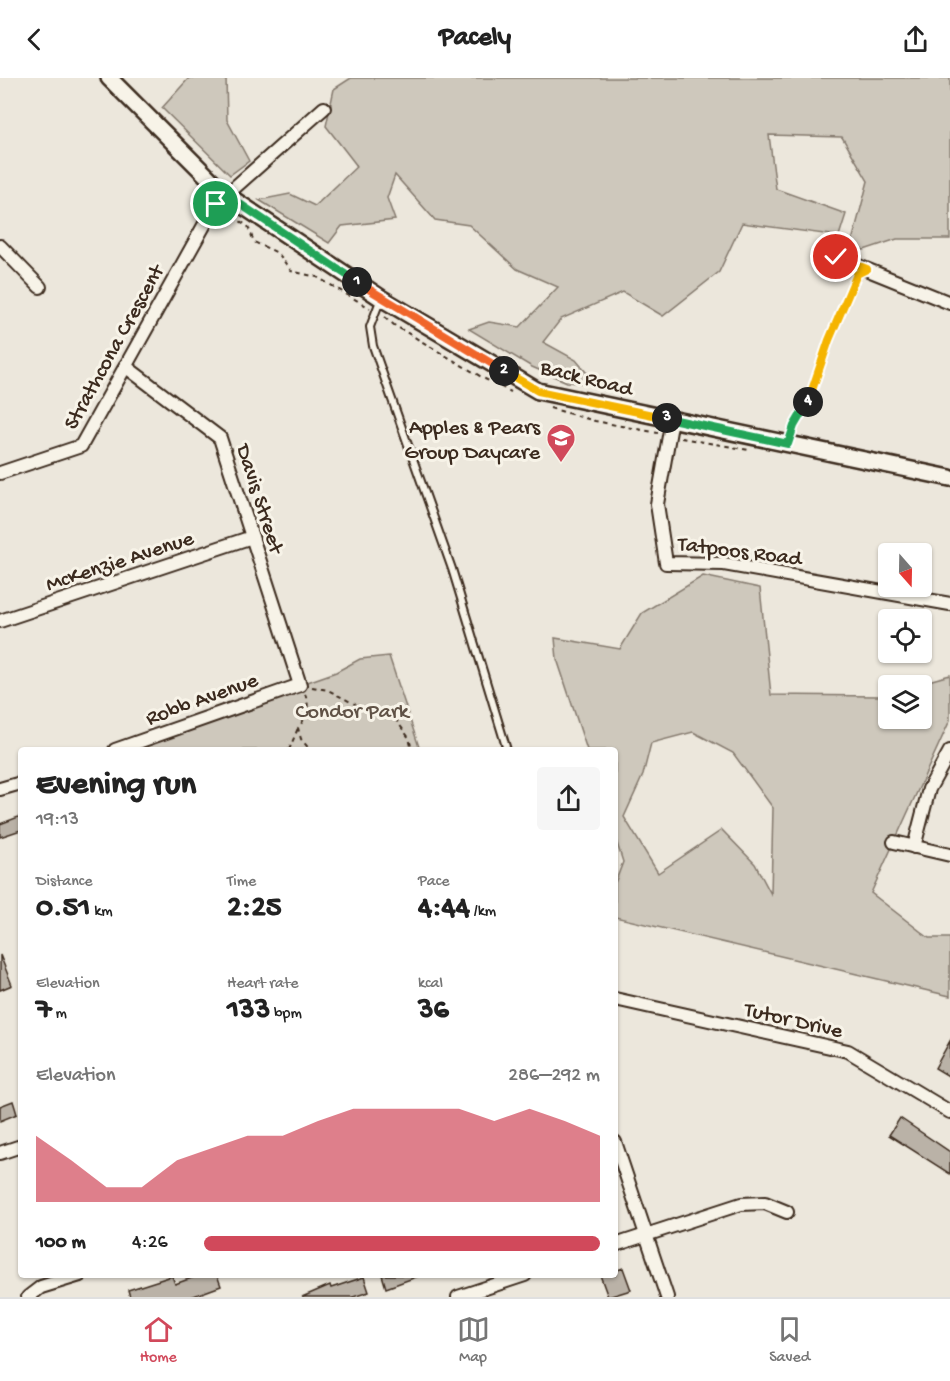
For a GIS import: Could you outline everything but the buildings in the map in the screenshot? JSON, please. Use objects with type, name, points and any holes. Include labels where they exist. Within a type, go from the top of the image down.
[{"type":"street","name":"Back Road","points":[[109,78],[225,194],[381,298],[538,391],[950,478]]},
{"type":"street","name":"Strathcona Crescent","points":[[0,473],[81,447],[216,204],[324,108]]},
{"type":"street","points":[[0,246],[40,287]]},
{"type":"street","points":[[836,257],[950,303]]},
{"type":"street","name":"Davis Street","points":[[125,366],[220,438],[300,685]]},
{"type":"street","name":"Tatpoos Road","points":[[672,419],[657,504],[666,562],[724,564],[950,604]]},
{"type":"street","name":"McKenzie Avenue","points":[[0,621],[252,537]]},
{"type":"street","name":"Robb Avenue","points":[[124,747],[300,685]]},
{"type":"street","points":[[914,847],[928,789],[950,751]]},
{"type":"street","points":[[0,789],[18,784]]},
{"type":"street","points":[[894,842],[950,855]]},
{"type":"street","name":"Tutor Drive","points":[[618,1000],[848,1051],[950,1112]]},
{"type":"street","points":[[0,1154],[18,1147]]},
{"type":"street","points":[[618,1151],[667,1297]]},
{"type":"street","points":[[618,1244],[741,1204],[765,1203],[787,1212]]},
{"type":"street","points":[[28,1297],[41,1287],[70,1278]]},
{"type":"street","points":[[458,1297],[506,1278]]},
{"type":"lane","points":[[381,298],[370,327],[373,345],[452,569],[506,747]]},
{"type":"path","points":[[788,444],[794,426],[807,406],[843,305],[857,274],[867,269]]},
{"type":"path","points":[[290,747],[298,728],[307,717],[308,700],[300,685]]},
{"type":"path","points":[[300,685],[328,690],[362,708],[394,717],[409,738],[411,747]]},
{"type":"path","points":[[298,728],[301,739],[308,747]]},
{"type":"green space","points":[[189,78],[226,78],[227,120],[249,161],[230,175],[162,108]]},
{"type":"green space","points":[[351,78],[950,78],[950,239],[897,239],[864,250],[851,245],[868,181],[842,137],[769,135],[776,189],[846,214],[839,236],[742,223],[719,272],[663,316],[623,292],[561,319],[543,342],[576,360],[596,384],[567,382],[532,367],[469,329],[489,322],[520,327],[558,287],[517,269],[469,225],[435,220],[395,175],[387,198],[395,220],[342,226],[329,243],[259,200],[290,194],[315,206],[357,166],[326,126],[334,89]]},
{"type":"green space","points":[[703,576],[760,588],[771,695],[878,696],[878,729],[932,729],[932,680],[950,675],[950,720],[871,893],[929,938],[950,938],[950,996],[618,918],[618,875],[623,862],[618,846],[618,747],[586,747],[557,659],[555,638],[620,649],[642,613]],"holes":[[[693,732],[733,753],[773,808],[771,894],[755,864],[722,830],[658,873],[624,817],[643,775],[651,743]]]},
{"type":"green space","name":"Condor Park","points":[[389,656],[419,747],[124,747],[336,672],[360,659]]},
{"type":"place","name":"Apples & Pears Group Daycare","points":[[561,464]]},
{"type":"route","points":[[216,204],[225,194],[381,298],[538,391],[788,444],[794,426],[807,406],[843,305],[857,274],[867,269],[836,257]]}]
